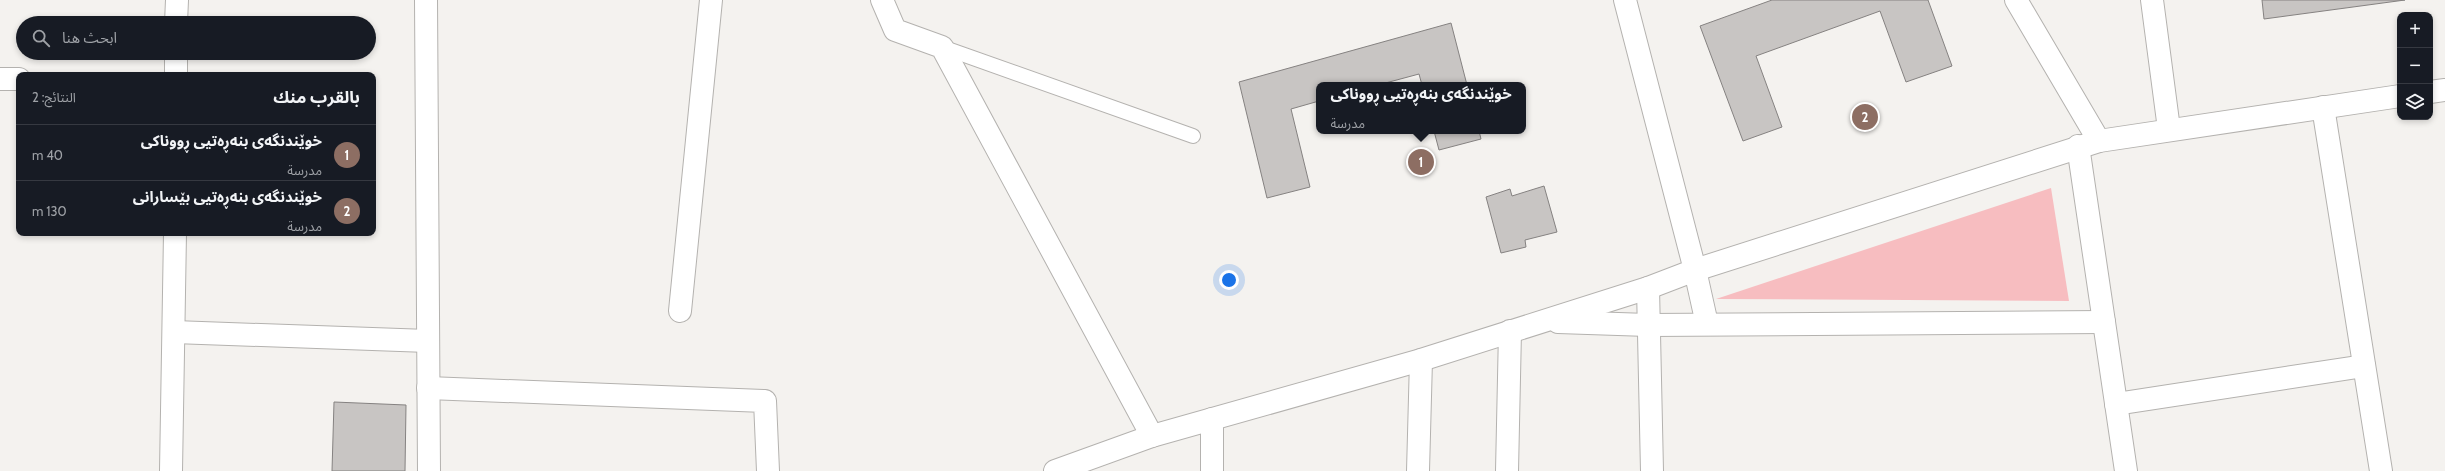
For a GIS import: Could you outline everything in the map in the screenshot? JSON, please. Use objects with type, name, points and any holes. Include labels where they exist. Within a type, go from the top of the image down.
[{"type":"street","points":[[176,16],[177,0]]},
{"type":"street","points":[[426,0],[429,471]]},
{"type":"street","points":[[680,311],[711,0]]},
{"type":"street","points":[[882,0],[895,30],[942,47],[1152,436]]},
{"type":"street","points":[[1626,0],[1695,270],[1707,324]]},
{"type":"street","points":[[2016,0],[2099,141]]},
{"type":"street","points":[[2152,0],[2169,129]]},
{"type":"street","points":[[176,60],[176,72]]},
{"type":"street","points":[[0,79],[16,79]]},
{"type":"street","points":[[2433,92],[2445,90]]},
{"type":"street","points":[[1055,471],[1152,436],[1421,360],[1541,322],[1648,288],[1695,270],[2078,146],[2169,129],[2397,96]]},
{"type":"street","points":[[2322,107],[2381,471]]},
{"type":"street","points":[[2078,146],[2126,471]]},
{"type":"street","points":[[172,471],[175,236]]},
{"type":"street","points":[[1648,288],[1652,471]]},
{"type":"street","points":[[1541,322],[1648,325],[2104,322]]},
{"type":"street","points":[[1507,471],[1510,331]]},
{"type":"street","points":[[174,332],[428,341]]},
{"type":"street","points":[[1418,471],[1421,360]]},
{"type":"street","points":[[2116,404],[2364,366]]},
{"type":"street","points":[[428,388],[765,401],[768,471]]},
{"type":"street","points":[[1212,419],[1212,471]]},
{"type":"lane","points":[[942,47],[1193,136]]},
{"type":"shaded area","points":[[2051,188],[2069,301],[1716,299]]},
{"type":"building","points":[[1772,0],[1928,0],[1952,66],[1906,82],[1880,11],[1756,56],[1782,127],[1743,141],[1700,26]]},
{"type":"building","points":[[2262,0],[2405,0],[2264,19]]},
{"type":"building","points":[[1451,23],[1466,82],[1421,82],[1419,74],[1389,82],[1316,82],[1316,102],[1291,109],[1310,187],[1267,198],[1239,82]]},
{"type":"building","points":[[1435,134],[1480,134],[1481,139],[1439,150]]},
{"type":"building","points":[[1544,186],[1557,232],[1525,240],[1526,247],[1501,253],[1486,197],[1510,189],[1512,196]]},
{"type":"building","points":[[334,402],[406,405],[405,471],[332,471]]},
{"type":"place","name":"خوێندنگەی بنەڕەتیی بێسارانی","points":[[1865,117]]},
{"type":"place","name":"خوێندنگەی بنەڕەتیی ڕووناکی","points":[[1421,162]]}]
